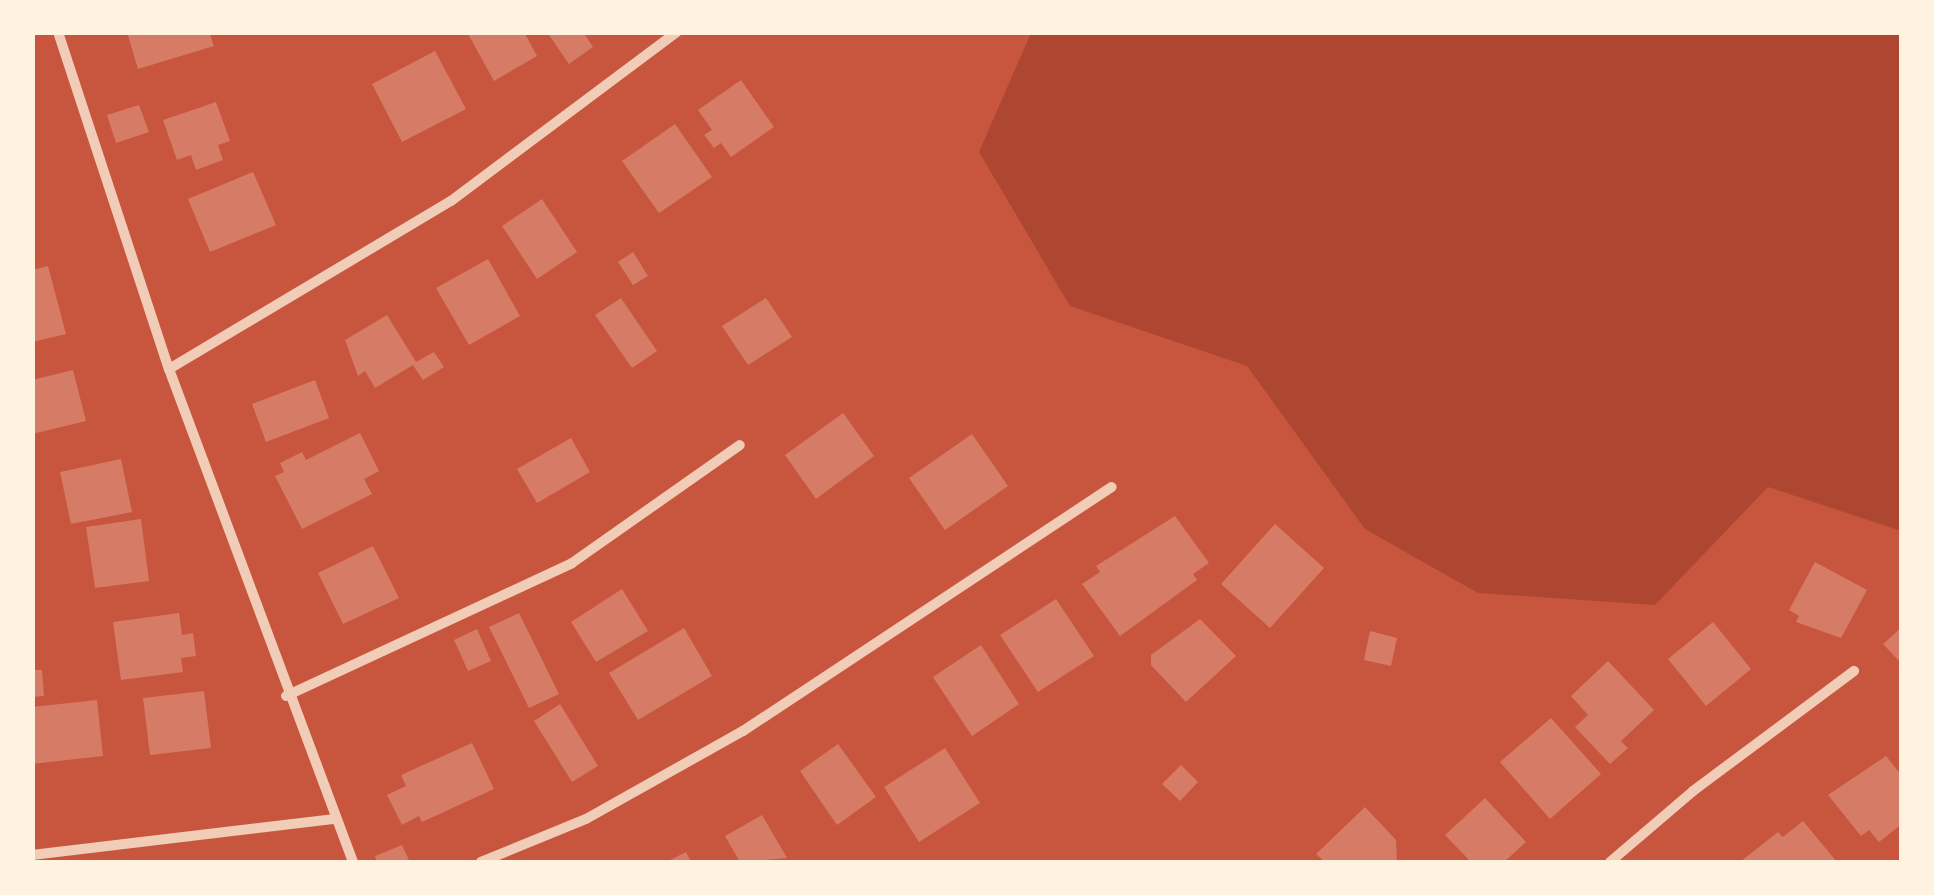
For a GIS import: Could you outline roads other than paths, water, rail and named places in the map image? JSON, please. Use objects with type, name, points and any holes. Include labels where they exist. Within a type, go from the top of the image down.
[{"type":"street","points":[[58,32],[169,369],[286,696],[353,862]]},
{"type":"street","points":[[169,369],[451,200],[677,32]]},
{"type":"street","points":[[286,696],[572,564],[740,445]]},
{"type":"street","points":[[481,862],[586,819],[744,731],[1111,487]]},
{"type":"street","points":[[1610,862],[1693,791],[1854,671]]},
{"type":"street","points":[[32,855],[334,820]]}]
